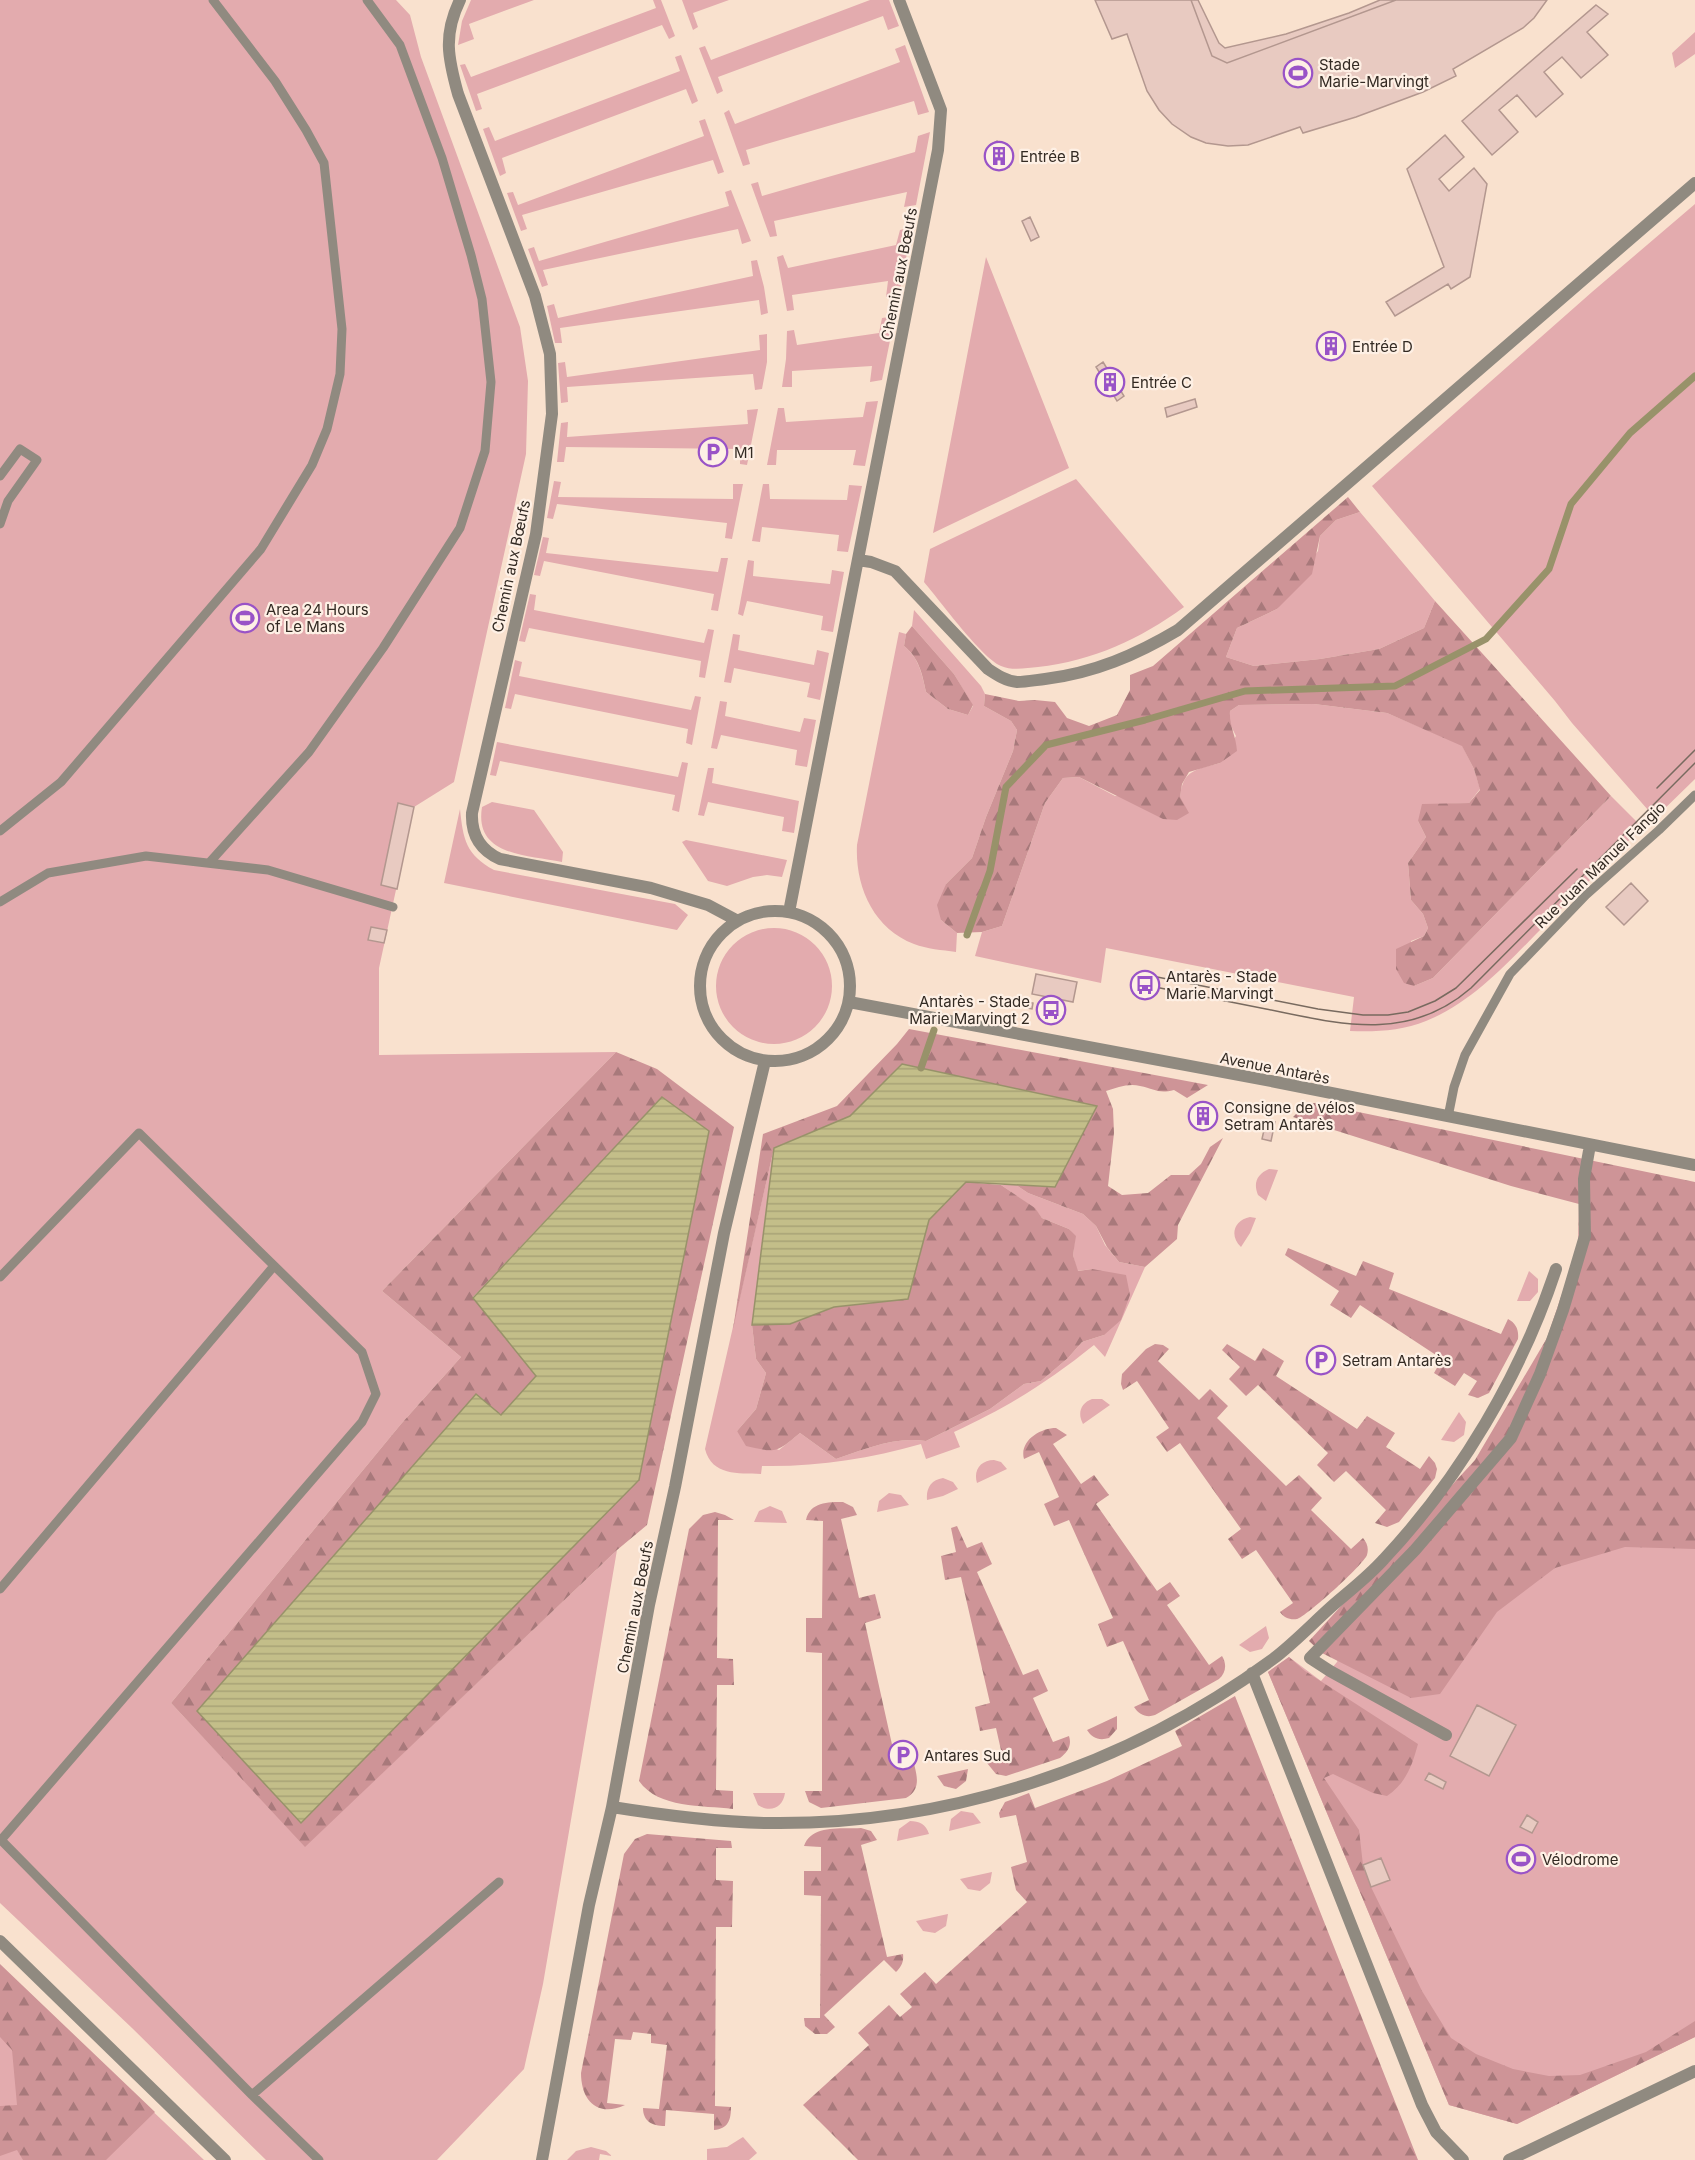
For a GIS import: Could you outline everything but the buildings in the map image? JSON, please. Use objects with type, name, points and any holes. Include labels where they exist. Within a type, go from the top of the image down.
[{"type":"street","name":"Chemin aux Bœufs","points":[[460,0],[452,17],[448,59],[458,94],[535,296],[550,354],[552,414],[536,534],[472,813],[474,834],[486,852],[500,859],[651,888],[708,905],[738,921]]},
{"type":"street","name":"Chemin aux Bœufs","points":[[789,912],[938,150],[941,110],[899,0]]},
{"type":"street","points":[[858,560],[896,571],[988,669],[1001,678],[1017,682],[1062,677],[1108,666],[1144,651],[1178,630],[1695,183]]},
{"type":"street","points":[[771,911],[789,912],[812,920],[831,935],[844,954],[850,977],[849,1002],[835,1032],[809,1054],[788,1061],[765,1061],[743,1054],[723,1041],[709,1023],[701,1001],[700,977],[706,955],[719,935],[738,921],[754,914],[771,911]]},
{"type":"street","name":"Avenue Antarès","points":[[849,1002],[1695,1165]]},
{"type":"street","name":"Chemin aux Bœufs","points":[[542,2160],[590,1905],[612,1807],[649,1605],[677,1476],[724,1233],[765,1061]]},
{"type":"street","points":[[1446,1735],[1310,1658],[1415,1550],[1511,1438],[1544,1364],[1585,1236],[1584,1179],[1590,1145]]},
{"type":"street","points":[[612,1807],[696,1819],[784,1823],[833,1822],[901,1814],[968,1801],[1034,1783],[1098,1759],[1160,1730],[1219,1696],[1275,1657],[1377,1566],[1422,1514],[1462,1459],[1498,1401],[1527,1344],[1556,1269]]},
{"type":"street","points":[[1252,1673],[1422,2105],[1436,2132],[1464,2160]]},
{"type":"street","points":[[0,1941],[225,2160]]},
{"type":"street","points":[[1509,2160],[1695,2071]]},
{"type":"lane","points":[[0,831],[61,782],[261,549],[312,465],[327,429],[339,374],[342,329],[324,163],[275,81],[213,0]]},
{"type":"lane","points":[[209,863],[309,752],[383,648],[460,528],[485,450],[491,382],[482,299],[471,255],[442,158],[400,45],[367,0]]},
{"type":"lane","points":[[0,476],[20,449],[37,460],[8,501],[0,524]]},
{"type":"lane","name":"Rue Juan Manuel Fangio","points":[[1448,1117],[1454,1087],[1465,1055],[1510,974],[1586,895],[1695,795]]},
{"type":"lane","points":[[0,902],[48,873],[146,856],[268,870],[393,907]]},
{"type":"lane","points":[[0,1277],[139,1133],[362,1352],[376,1394],[362,1422],[1,1840],[319,2160]]},
{"type":"lane","points":[[0,1589],[273,1266]]},
{"type":"lane","points":[[252,2095],[500,1882]]},
{"type":"shaded area","points":[[0,0],[396,0],[410,15],[421,57],[520,327],[528,381],[526,454],[454,782],[414,807],[379,968],[379,1055],[616,1052],[382,1291],[461,1357],[401,1424],[171,1703],[305,1846],[617,1550],[543,1984],[524,2069],[437,2160],[266,2160],[132,2028],[0,1903]]},
{"type":"shaded area","points":[[471,0],[534,0],[469,24],[474,39],[458,45],[462,21]]},
{"type":"shaded area","points":[[653,0],[661,0],[675,36],[669,39],[662,25],[477,94],[482,109],[476,111],[460,65],[465,64],[471,77],[656,8]]},
{"type":"shaded area","points":[[682,0],[729,0],[693,13],[698,27],[693,30]]},
{"type":"shaded area","points":[[870,0],[889,0],[899,26],[888,30],[883,16],[718,77],[723,91],[717,94],[699,48],[705,46],[711,60]]},
{"type":"shaded area","points":[[1695,32],[1695,54],[1675,68],[1672,53]]},
{"type":"shaded area","points":[[905,45],[929,112],[918,115],[914,101],[746,150],[750,164],[743,166],[724,113],[729,110],[735,124],[900,62],[895,49]]},
{"type":"shaded area","points":[[681,55],[698,101],[692,104],[686,89],[502,158],[506,173],[500,176],[483,129],[489,127],[495,141],[680,71],[675,57]]},
{"type":"shaded area","points":[[705,119],[724,172],[718,174],[713,160],[522,215],[527,229],[521,231],[507,193],[513,192],[518,205],[704,136],[699,121]]},
{"type":"shaded area","points":[[930,132],[916,205],[904,207],[907,192],[774,221],[777,236],[770,237],[751,184],[758,182],[762,196],[915,152],[918,136]]},
{"type":"shaded area","points":[[731,190],[751,241],[742,244],[738,229],[543,270],[548,285],[542,287],[528,249],[534,247],[539,261],[729,206],[725,192]]},
{"type":"shaded area","points":[[1695,204],[1695,779],[1655,818],[1372,486]]},
{"type":"shaded area","points":[[912,227],[899,295],[886,297],[888,281],[792,295],[794,310],[787,311],[777,257],[783,255],[788,268],[896,245],[900,230]]},
{"type":"shaded area","points":[[986,257],[1069,468],[933,533]]},
{"type":"shaded area","points":[[757,260],[768,313],[761,315],[759,300],[560,328],[562,343],[555,343],[547,306],[554,304],[558,318],[753,276],[751,261]]},
{"type":"shaded area","points":[[895,316],[882,380],[870,382],[872,366],[792,371],[792,387],[782,387],[787,331],[794,330],[797,345],[879,333],[882,318]]},
{"type":"shaded area","points":[[767,334],[767,362],[762,389],[755,390],[753,374],[567,387],[568,402],[561,403],[558,363],[565,362],[567,377],[760,350],[759,335]]},
{"type":"shaded area","points":[[878,401],[865,466],[853,465],[856,450],[777,450],[776,465],[767,465],[778,408],[784,408],[786,422],[863,417],[866,402]]},
{"type":"shaded area","points":[[758,409],[747,465],[740,464],[740,449],[566,447],[564,462],[557,462],[561,423],[568,422],[567,437],[748,424],[747,410]]},
{"type":"shaded area","points":[[1076,479],[1184,607],[1150,629],[1097,654],[1058,664],[1005,668],[983,652],[924,582],[930,549]]},
{"type":"shaded area","points":[[554,481],[561,482],[558,497],[733,499],[733,484],[743,484],[732,539],[725,538],[727,523],[557,504],[553,519],[547,518]]},
{"type":"shaded area","points":[[763,484],[769,484],[770,499],[847,500],[849,485],[862,486],[848,552],[837,551],[839,535],[762,527],[760,542],[752,541]]},
{"type":"shaded area","points":[[1360,512],[1435,601],[1424,628],[1379,649],[1320,659],[1254,666],[1226,657],[1237,628],[1277,609],[1318,551],[1320,536],[1336,520]]},
{"type":"shaded area","points":[[543,537],[549,538],[546,553],[718,572],[721,558],[728,558],[718,611],[711,610],[714,594],[544,561],[540,576],[534,575]]},
{"type":"shaded area","points":[[748,560],[754,561],[753,576],[830,584],[832,570],[844,572],[833,632],[821,630],[823,616],[747,601],[743,616],[738,614]]},
{"type":"shaded area","points":[[530,594],[536,595],[534,610],[704,643],[708,629],[714,630],[705,678],[699,677],[701,661],[529,628],[525,642],[519,641]]},
{"type":"shaded area","points":[[914,610],[981,686],[985,694],[984,706],[1011,721],[1017,730],[1013,751],[972,858],[946,884],[941,920],[957,933],[956,952],[914,944],[888,928],[869,904],[859,876],[857,860],[857,845],[899,632],[906,634],[904,646],[916,661],[926,692],[948,709],[968,715],[973,706],[954,674],[912,626]]},
{"type":"shaded area","points":[[733,634],[740,635],[738,650],[814,665],[817,650],[829,653],[820,700],[807,697],[810,683],[734,668],[731,683],[724,682]]},
{"type":"shaded area","points":[[515,660],[522,662],[519,676],[691,710],[695,696],[701,697],[692,745],[686,743],[688,729],[515,694],[511,709],[505,708]]},
{"type":"shaded area","points":[[720,701],[727,702],[725,716],[800,732],[804,718],[816,720],[807,767],[795,765],[797,750],[721,735],[717,749],[711,748]]},
{"type":"shaded area","points":[[1314,704],[1387,713],[1462,745],[1474,769],[1480,789],[1469,803],[1448,804],[1418,821],[1426,837],[1408,863],[1411,900],[1423,914],[1428,928],[1424,936],[1411,941],[1414,986],[1433,978],[1611,796],[1642,827],[1505,966],[1476,991],[1443,1013],[1426,1021],[1398,1029],[1350,1031],[1354,997],[1106,948],[1101,983],[975,956],[982,932],[1002,926],[1045,803],[1063,778],[1079,777],[1115,796],[1180,797],[1184,781],[1188,776],[1198,769],[1220,763],[1236,736],[1229,722],[1230,711],[1239,705]]},
{"type":"shaded area","points":[[497,742],[678,777],[682,762],[688,763],[679,812],[672,810],[675,795],[500,761],[496,776],[490,775]]},
{"type":"shaded area","points":[[708,768],[714,768],[712,783],[799,801],[794,833],[782,831],[784,817],[708,802],[704,816],[698,815]]},
{"type":"shaded area","points":[[492,802],[534,810],[563,852],[562,862],[519,854],[495,844],[486,835],[482,823],[482,807]]},
{"type":"shaded area","points":[[460,809],[468,845],[477,858],[494,870],[675,904],[688,915],[677,930],[444,883]]},
{"type":"shaded area","points":[[686,840],[787,860],[782,877],[767,875],[753,877],[727,886],[708,881],[682,842]]},
{"type":"shaded area","points":[[774,928],[796,933],[815,945],[827,964],[832,986],[827,1008],[815,1027],[796,1039],[774,1044],[752,1039],[733,1027],[721,1008],[716,986],[721,964],[733,945],[752,933]]},
{"type":"shaded area","points":[[902,1064],[1097,1106],[1055,1187],[966,1182],[929,1220],[908,1299],[834,1307],[790,1324],[752,1325],[774,1148],[850,1116]]},
{"type":"shaded area","points":[[662,1097],[709,1131],[639,1480],[301,1823],[197,1711],[476,1394],[501,1415],[536,1376],[473,1298]]},
{"type":"shaded area","points":[[774,1148],[752,1325],[756,1359],[766,1373],[756,1409],[737,1431],[779,1450],[800,1433],[836,1459],[892,1442],[926,1441],[990,1409],[1024,1384],[1041,1381],[1068,1358],[1082,1342],[1104,1335],[1092,1269],[1077,1271],[1073,1255],[1075,1237],[1069,1229],[1042,1218],[1034,1208],[1001,1185],[1016,1185],[1028,1193],[1083,1214],[1096,1226],[1105,1245],[1119,1262],[1145,1267],[1105,1357],[1094,1345],[1027,1393],[954,1432],[960,1447],[926,1459],[921,1444],[842,1461],[762,1466],[761,1474],[735,1473],[720,1469],[708,1458],[705,1449]]},
{"type":"shaded area","points":[[1269,1169],[1278,1170],[1266,1201],[1258,1195],[1256,1183],[1259,1176]]},
{"type":"shaded area","points":[[1250,1217],[1256,1218],[1241,1247],[1235,1238],[1235,1229],[1240,1221]]},
{"type":"shaded area","points":[[1529,1271],[1538,1279],[1538,1292],[1530,1301],[1517,1301]]},
{"type":"shaded area","name":"Vélodrome","points":[[1695,1318],[1695,2037],[1517,2124],[1449,2105],[1268,1672],[1289,1657],[1321,1681],[1337,1662],[1342,1649]]},
{"type":"shaded area","points":[[1092,1399],[1102,1399],[1110,1405],[1083,1424],[1080,1416],[1081,1409]]},
{"type":"shaded area","points":[[1459,1412],[1466,1422],[1464,1435],[1454,1442],[1441,1440]]},
{"type":"shaded area","points":[[989,1460],[1001,1462],[1007,1469],[977,1483],[976,1474],[979,1467]]},
{"type":"shaded area","points":[[943,1478],[953,1482],[958,1489],[927,1500],[930,1485]]},
{"type":"shaded area","points":[[889,1493],[901,1495],[909,1505],[877,1512],[879,1501]]},
{"type":"shaded area","points":[[770,1506],[782,1511],[787,1523],[754,1522],[759,1511]]},
{"type":"shaded area","points":[[1266,1626],[1269,1638],[1262,1649],[1250,1652],[1239,1645]]},
{"type":"shaded area","points":[[753,1793],[785,1793],[779,1805],[767,1809],[758,1805]]},
{"type":"shaded area","points":[[961,1811],[973,1813],[981,1823],[949,1831],[951,1819]]},
{"type":"shaded area","points":[[910,1821],[922,1824],[929,1834],[897,1841],[899,1829]]},
{"type":"shaded area","points":[[992,1872],[990,1883],[980,1891],[968,1889],[960,1879]]},
{"type":"shaded area","points":[[948,1914],[946,1926],[935,1933],[923,1931],[916,1921]]},
{"type":"shaded area","points":[[0,1966],[204,2160],[0,2160]]},
{"type":"shaded area","points":[[743,2137],[757,2153],[749,2160],[707,2160],[707,2149],[727,2147]]},
{"type":"shaded area","points":[[591,2147],[606,2151],[612,2156],[600,2154],[599,2160],[567,2160],[576,2151]]},
{"type":"green space","points":[[1348,497],[1360,512],[1336,520],[1320,536],[1312,574],[1277,609],[1237,628],[1226,657],[1254,666],[1320,659],[1379,649],[1424,628],[1435,601],[1611,796],[1433,978],[1414,986],[1404,983],[1396,969],[1396,949],[1424,936],[1428,928],[1423,914],[1411,900],[1408,863],[1426,837],[1418,821],[1422,804],[1469,803],[1480,790],[1474,769],[1462,746],[1387,713],[1314,704],[1239,705],[1230,711],[1237,751],[1220,763],[1189,772],[1182,784],[1180,797],[1189,813],[1177,820],[1163,819],[1079,777],[1063,778],[1045,803],[1002,926],[982,932],[957,933],[941,920],[937,905],[946,884],[972,858],[1013,751],[1017,730],[1011,721],[984,706],[985,694],[1019,701],[1055,702],[1067,718],[1089,726],[1117,715],[1130,690],[1130,675],[1153,666]]},
{"type":"green space","points":[[912,626],[954,674],[973,705],[968,715],[948,709],[926,692],[916,661],[904,646],[906,634]]},
{"type":"green space","points":[[909,1029],[1208,1085],[1187,1098],[1174,1090],[1160,1091],[1136,1085],[1106,1091],[1113,1109],[1114,1133],[1108,1186],[1122,1195],[1148,1193],[1171,1175],[1189,1175],[1201,1164],[1210,1147],[1223,1138],[1178,1225],[1177,1239],[1145,1267],[1119,1262],[1107,1247],[1096,1226],[1083,1214],[1028,1193],[1016,1185],[1055,1187],[1096,1106],[902,1064],[850,1116],[774,1148],[733,1329],[763,1134],[837,1106]]},
{"type":"green space","points":[[616,1052],[657,1069],[734,1127],[647,1525],[617,1550],[305,1847],[171,1703],[401,1424],[461,1357],[382,1291]],"holes":[[[662,1097],[709,1131],[301,1823],[197,1711],[476,1395],[501,1415],[537,1376],[473,1297]]]},
{"type":"green space","points":[[1307,1103],[1695,1182],[1695,1549],[1625,1547],[1555,1568],[1497,1612],[1440,1694],[1411,1698],[1322,1653],[1309,1641],[1475,1460],[1547,1338],[1578,1247],[1579,1204],[1511,1186],[1293,1117]]},
{"type":"green space","points":[[966,1182],[1001,1185],[1035,1208],[1042,1218],[1069,1229],[1076,1236],[1073,1255],[1078,1271],[1092,1269],[1126,1275],[1130,1295],[1121,1320],[1104,1335],[1082,1342],[1068,1358],[1041,1381],[1024,1384],[990,1409],[926,1441],[892,1442],[836,1459],[800,1433],[776,1450],[746,1446],[737,1431],[756,1409],[766,1373],[756,1359],[752,1325],[790,1324],[834,1307],[908,1299],[929,1220]]},
{"type":"green space","points":[[1288,1248],[1356,1276],[1363,1261],[1394,1273],[1389,1289],[1501,1334],[1508,1319],[1511,1321],[1516,1327],[1518,1339],[1489,1393],[1478,1398],[1468,1395],[1477,1381],[1464,1373],[1455,1386],[1434,1373],[1442,1359],[1360,1305],[1351,1318],[1330,1305],[1339,1291],[1285,1255]]},
{"type":"green space","points":[[1155,1344],[1169,1349],[1158,1361],[1199,1400],[1210,1389],[1228,1406],[1217,1418],[1286,1486],[1299,1475],[1322,1498],[1311,1510],[1351,1549],[1363,1538],[1366,1542],[1368,1552],[1364,1560],[1346,1579],[1297,1619],[1287,1618],[1280,1612],[1293,1603],[1256,1550],[1242,1559],[1228,1539],[1241,1529],[1180,1443],[1167,1452],[1156,1437],[1169,1428],[1137,1381],[1123,1390],[1122,1374],[1146,1349]]},
{"type":"green space","points":[[1227,1344],[1255,1361],[1263,1348],[1284,1361],[1276,1376],[1357,1429],[1367,1416],[1395,1433],[1386,1447],[1420,1469],[1429,1456],[1437,1469],[1435,1478],[1399,1522],[1387,1527],[1375,1523],[1386,1510],[1346,1471],[1334,1482],[1317,1465],[1328,1453],[1258,1385],[1246,1396],[1229,1379],[1240,1367],[1222,1350]]},
{"type":"green space","points":[[1056,1428],[1067,1435],[1053,1444],[1081,1484],[1094,1475],[1109,1495],[1096,1504],[1157,1591],[1170,1582],[1180,1596],[1167,1605],[1209,1665],[1222,1656],[1224,1659],[1224,1671],[1219,1679],[1155,1715],[1143,1715],[1134,1707],[1149,1700],[1123,1641],[1107,1647],[1098,1624],[1113,1618],[1069,1520],[1054,1526],[1044,1504],[1059,1497],[1039,1452],[1024,1459],[1023,1452],[1032,1437],[1044,1430]]},
{"type":"green space","points":[[843,1502],[853,1507],[857,1515],[841,1519],[859,1598],[875,1594],[881,1618],[865,1623],[895,1758],[912,1755],[917,1784],[912,1794],[906,1798],[821,1808],[809,1802],[805,1791],[822,1791],[822,1653],[806,1652],[806,1618],[822,1618],[823,1521],[806,1520],[811,1510],[820,1504]]},
{"type":"green space","points":[[715,1512],[734,1520],[718,1520],[717,1658],[733,1659],[734,1685],[717,1685],[716,1790],[733,1791],[733,1809],[669,1801],[658,1797],[639,1781],[689,1529],[703,1515]]},
{"type":"green space","points":[[957,1526],[967,1548],[982,1542],[992,1564],[977,1572],[1023,1675],[1038,1669],[1048,1691],[1033,1698],[1053,1742],[1069,1736],[1070,1739],[1069,1748],[1060,1758],[1006,1776],[996,1774],[987,1763],[1003,1759],[996,1728],[980,1731],[975,1707],[990,1703],[961,1577],[945,1580],[941,1556],[956,1552],[951,1528]]},
{"type":"green space","points":[[1289,1657],[1305,1671],[1418,1744],[1407,1773],[1394,1791],[1387,1796],[1373,1793],[1333,1774],[1324,1778],[1359,1830],[1363,1865],[1371,1887],[1422,1991],[1451,2038],[1476,2054],[1513,2069],[1549,2076],[1580,2075],[1646,2052],[1695,2021],[1695,2037],[1517,2124],[1449,2105],[1268,1672]]},
{"type":"green space","points":[[1235,1696],[1418,2160],[858,2160],[803,2105],[869,2045],[858,2033],[889,2005],[900,2017],[912,2007],[900,1994],[925,1972],[936,1984],[1027,1902],[1016,1890],[1011,1867],[1027,1862],[1016,1815],[1000,1818],[999,1813],[1005,1802],[1029,1793],[1035,1808],[1107,1781],[1182,1746],[1175,1731]]},
{"type":"green space","points":[[1117,1716],[1117,1729],[1109,1738],[1096,1738],[1087,1730]]},
{"type":"green space","points":[[968,1769],[966,1781],[956,1789],[944,1786],[937,1776]]},
{"type":"green space","points":[[861,1828],[871,1831],[877,1840],[861,1845],[887,1957],[903,1954],[903,1962],[896,1972],[884,1960],[824,2015],[835,2027],[827,2034],[815,2034],[805,2026],[804,2018],[820,2018],[821,1896],[804,1895],[804,1871],[821,1871],[821,1847],[804,1846],[813,1834],[820,1831]]},
{"type":"green space","points":[[647,1834],[731,1841],[732,1848],[716,1848],[716,1880],[733,1881],[732,1927],[716,1927],[715,2106],[731,2107],[728,2123],[723,2128],[714,2130],[714,2114],[666,2110],[665,2126],[652,2124],[647,2119],[643,2108],[659,2109],[667,2045],[651,2043],[651,2034],[633,2032],[631,2040],[615,2039],[607,2103],[625,2105],[615,2108],[599,2108],[593,2104],[584,2091],[581,2073],[624,1854],[635,1839]]},
{"type":"green space","points":[[0,1964],[155,2112],[106,2160],[23,2160],[17,2150],[0,2156],[0,2106],[17,2105],[12,2050],[0,2037]]},
{"type":"waterway","points":[[967,935],[990,871],[1006,787],[1046,745],[1245,691],[1395,686],[1486,639],[1549,569],[1571,504],[1630,433],[1695,376]]},
{"type":"waterway","points":[[921,1068],[934,1030]]},
{"type":"tram line","points":[[1657,788],[1695,750]]},
{"type":"tram line","points":[[1145,985],[1320,1020],[1373,1025],[1398,1023],[1423,1017],[1447,1005],[1471,988],[1695,763]]},
{"type":"tram line","points":[[1147,975],[1318,1009],[1363,1015],[1408,1012],[1435,1001],[1456,988],[1577,869]]},
{"type":"place","name":"Stade Marie-Marvingt","points":[[1298,73]]},
{"type":"place","name":"Entrée B","points":[[999,156]]},
{"type":"place","name":"Entrée D","points":[[1331,346]]},
{"type":"place","name":"Entrée C","points":[[1110,382]]},
{"type":"place","name":"M1","points":[[713,452]]},
{"type":"place","name":"Area 24 Hours of Le Mans","points":[[245,618]]},
{"type":"place","name":"Antarès - Stade Marie Marvingt","points":[[1145,985]]},
{"type":"place","name":"Antarès - Stade Marie Marvingt 2","points":[[1051,1010]]},
{"type":"place","name":"Consigne de vélos Setram Antarès","points":[[1203,1116]]},
{"type":"place","name":"Setram Antarès","points":[[1321,1360]]},
{"type":"place","name":"Antares Sud","points":[[903,1755]]},
{"type":"place","name":"Vélodrome","points":[[1521,1859]]}]
